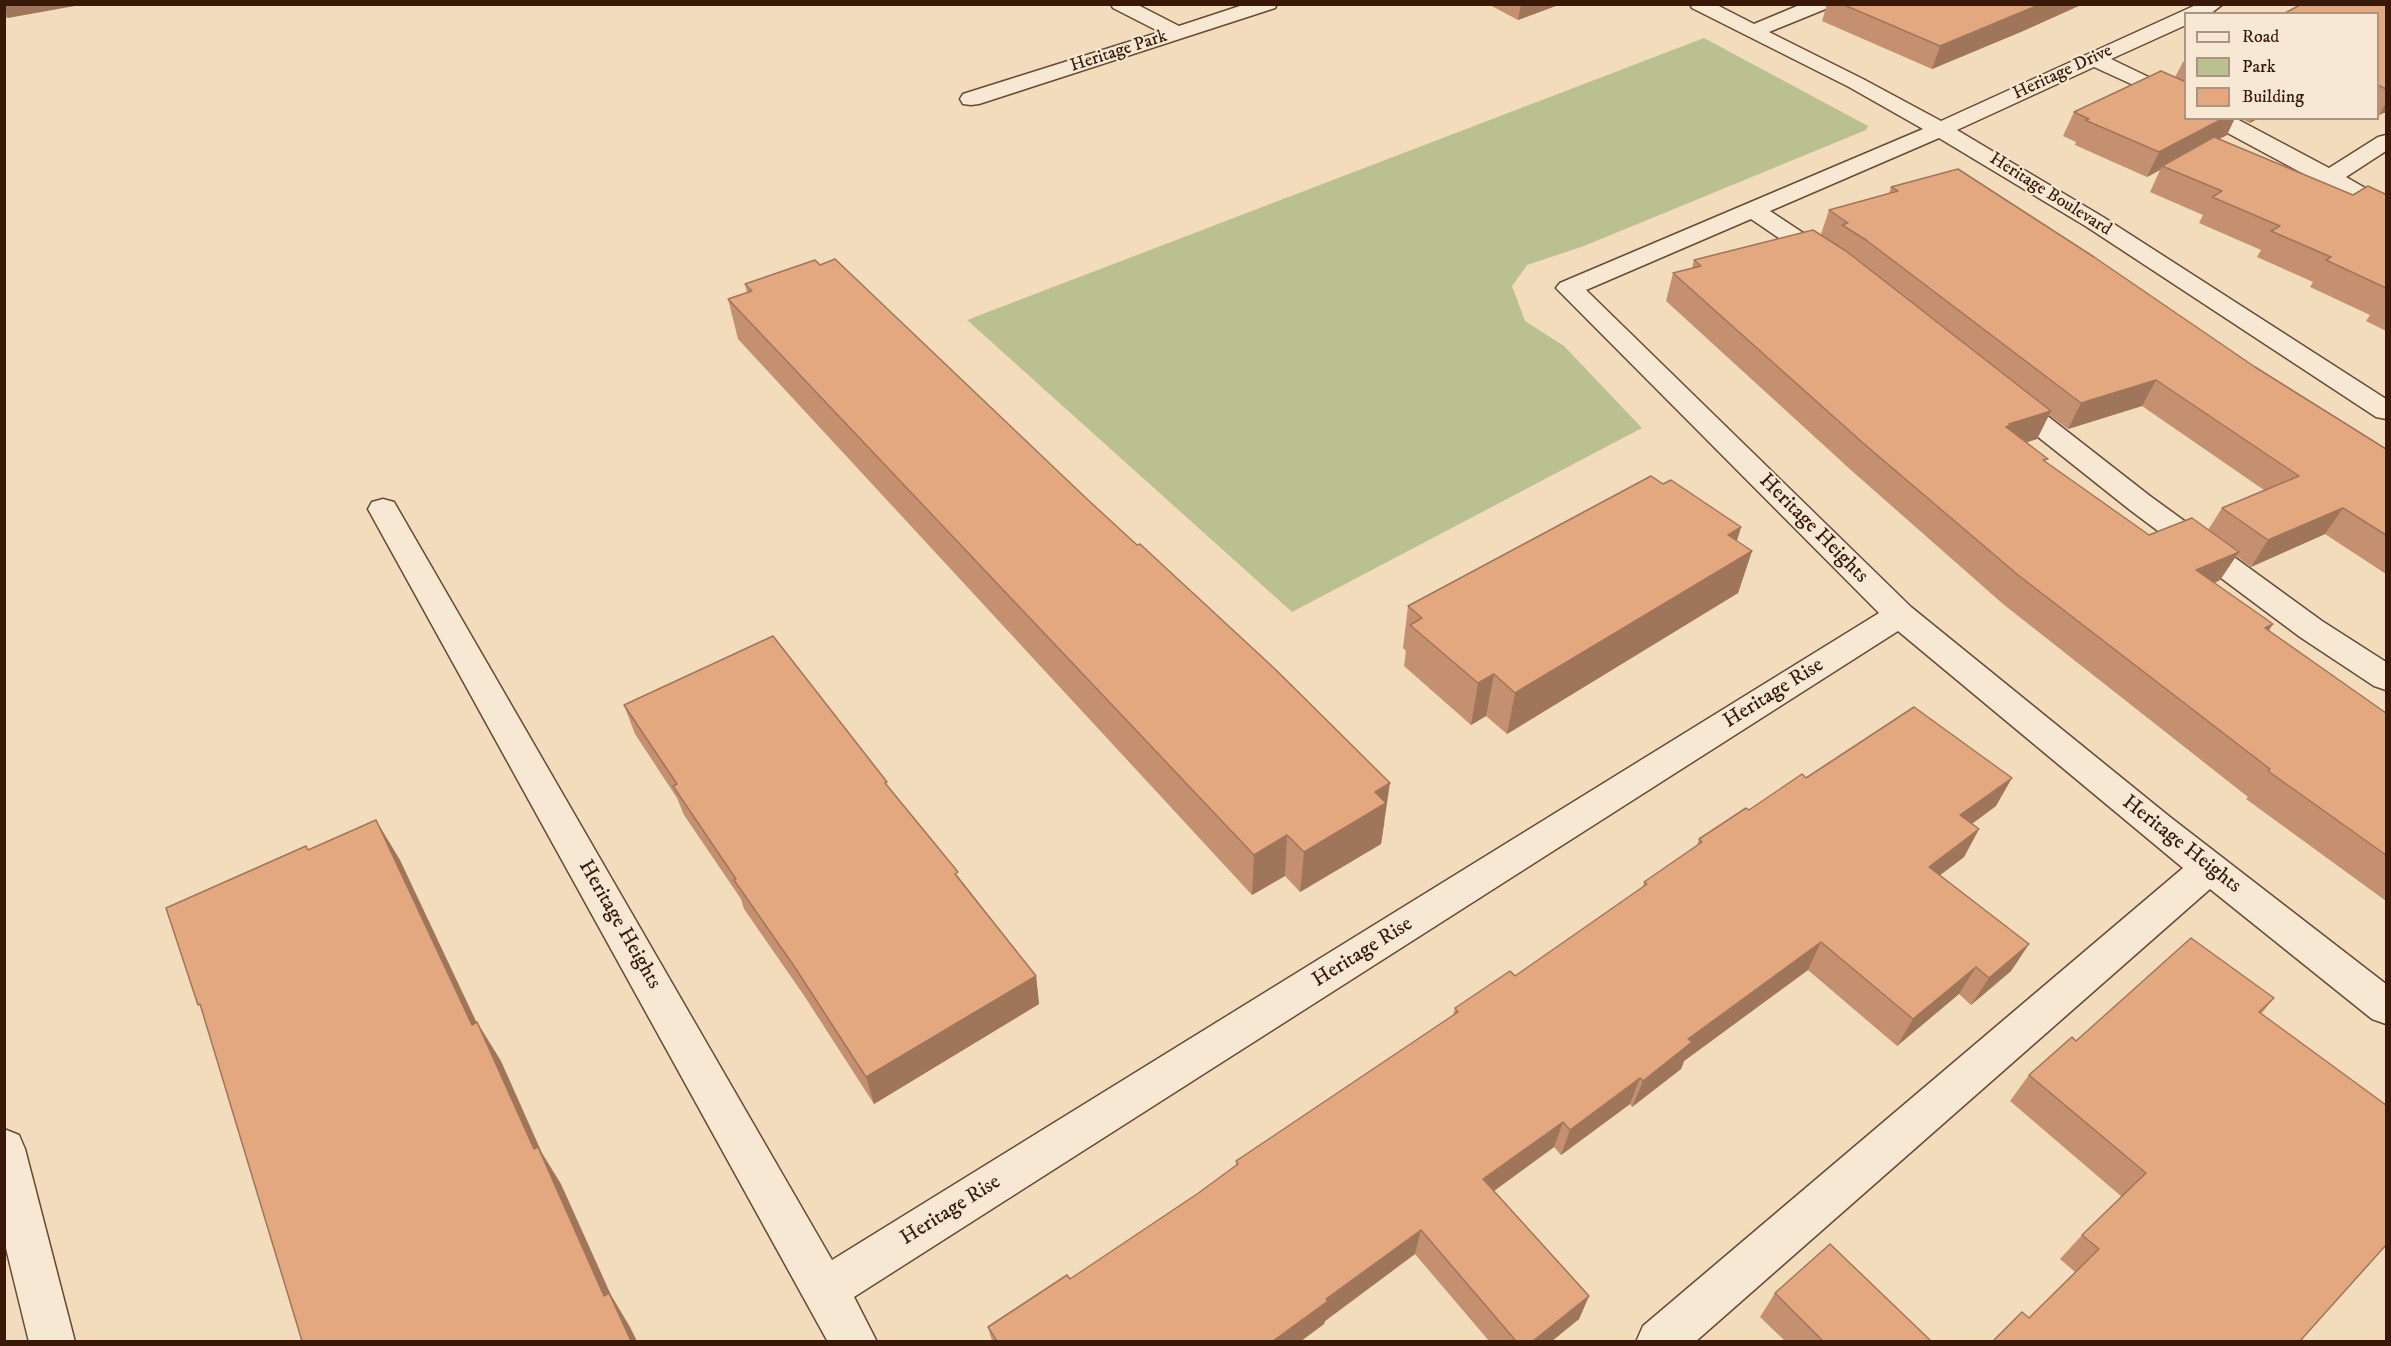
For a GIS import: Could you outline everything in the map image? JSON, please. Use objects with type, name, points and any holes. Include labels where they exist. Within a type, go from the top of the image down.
[{"type":"street","points":[[1120,4],[1177,33]]},
{"type":"street","name":"Heritage Park","points":[[971,99],[1268,4]]},
{"type":"street","name":"Heritage Boulevard","points":[[1699,4],[1941,129],[2095,222],[2386,411]]},
{"type":"street","points":[[1753,31],[1821,4]]},
{"type":"street","points":[[2198,12],[2214,4]]},
{"type":"street","name":"Heritage Drive","points":[[1941,129],[2184,18]]},
{"type":"street","points":[[2095,59],[2184,102]]},
{"type":"street","points":[[2221,120],[2386,209]]},
{"type":"street","name":"Heritage Heights","points":[[1941,129],[1569,288],[1900,615],[2157,828],[2386,1007]]},
{"type":"street","points":[[2330,177],[2386,142]]},
{"type":"street","points":[[1754,210],[1847,272]]},
{"type":"street","points":[[1984,380],[2159,517],[2311,629],[2386,678]]},
{"type":"street","name":"Heritage Heights","points":[[383,509],[854,1341]]},
{"type":"street","name":"Heritage Rise","points":[[825,1290],[1900,615]]},
{"type":"street","points":[[1659,1341],[2209,868]]},
{"type":"street","points":[[4,1149],[52,1341]]},
{"type":"green space","points":[[1704,38],[1868,126],[1866,130],[1584,246],[1527,265],[1512,286],[1525,321],[1564,346],[1642,428],[1292,612],[967,320]]},
{"type":"building","points":[[1842,4],[2041,4],[1940,46]]},
{"type":"building","points":[[2302,4],[2386,4],[2386,89],[2379,86],[2379,12],[2287,12]]},
{"type":"building","points":[[2161,71],[2184,81],[2184,120],[2220,120],[2159,152],[2085,120],[2089,119],[2074,112]]},
{"type":"building","points":[[2214,137],[2353,195],[2368,186],[2385,194],[2386,192],[2386,288],[2326,260],[2331,257],[2271,231],[2280,226],[2212,197],[2222,191],[2162,166]]},
{"type":"building","points":[[1958,169],[2094,257],[2255,367],[2386,449],[2386,535],[2343,508],[2268,540],[2222,508],[2299,476],[2156,380],[2081,403],[1866,240],[1842,225],[1848,223],[1829,210],[1898,191],[1891,187]]},
{"type":"building","points":[[1813,230],[1846,251],[2051,411],[2009,424],[2011,425],[2006,427],[2048,459],[2043,460],[2149,535],[2192,518],[2239,552],[2196,570],[2273,624],[2265,628],[2386,713],[2386,855],[2268,771],[2270,769],[2018,575],[1863,443],[1673,273],[1701,266],[1694,260]]},
{"type":"building","points":[[835,259],[1087,499],[1137,545],[1140,544],[1275,669],[1390,783],[1375,792],[1386,803],[1304,852],[1287,835],[1254,855],[728,299],[752,291],[745,284],[815,260],[820,265]]},
{"type":"building","points":[[1651,476],[1663,484],[1671,480],[1741,527],[1728,535],[1752,551],[1515,693],[1494,674],[1478,683],[1410,625],[1422,618],[1408,606]]},
{"type":"building","points":[[773,636],[887,782],[885,783],[958,872],[955,874],[1036,976],[866,1077],[794,966],[734,880],[736,879],[673,786],[677,784],[624,705]]},
{"type":"building","points":[[1914,707],[2012,778],[1960,815],[1979,829],[1929,867],[2029,944],[1989,978],[1976,967],[1913,1019],[1821,942],[1688,1039],[1692,1042],[1643,1081],[1640,1078],[1570,1130],[1563,1122],[1483,1179],[1589,1296],[1533,1341],[1516,1341],[1421,1230],[1273,1341],[997,1341],[988,1327],[1067,1275],[1070,1279],[1197,1194],[1238,1164],[1236,1161],[1458,1012],[1455,1008],[1510,971],[1515,976],[1647,884],[1644,882],[1702,842],[1699,839],[1746,808],[1749,810],[1802,774],[1806,778]]},
{"type":"building","points":[[376,820],[472,1025],[477,1022],[534,1149],[538,1147],[604,1296],[609,1293],[631,1341],[302,1341],[200,1004],[198,1005],[166,908],[306,846],[308,850]]},
{"type":"building","points":[[2191,938],[2274,998],[2259,1012],[2386,1105],[2386,1245],[2300,1341],[1993,1341],[2022,1312],[2029,1318],[2099,1249],[2082,1235],[2146,1173],[2029,1075],[2072,1037],[2076,1041]]},
{"type":"building","points":[[1830,1244],[1931,1341],[1823,1341],[1775,1293]]}]
